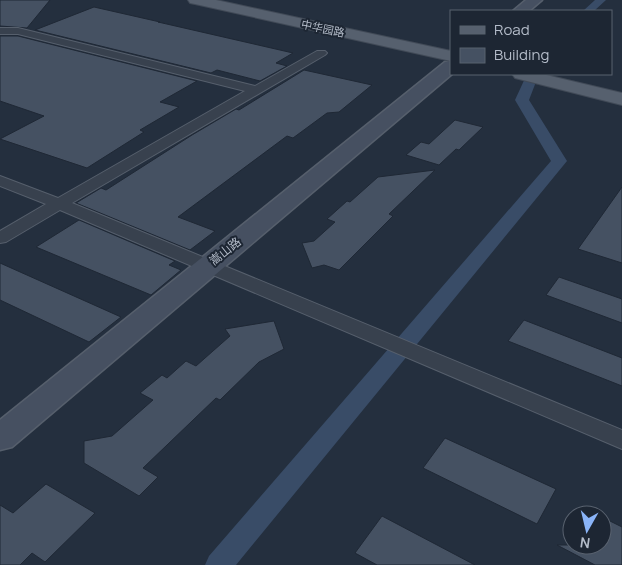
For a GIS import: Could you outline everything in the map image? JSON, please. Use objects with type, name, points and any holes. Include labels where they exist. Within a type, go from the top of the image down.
[{"type":"main road","name":"中华园路","points":[[195,0],[450,56]]},
{"type":"main road","name":"中华园路","points":[[222,0],[450,50]]},
{"type":"main road","points":[[536,75],[552,76],[622,91]]},
{"type":"main road","points":[[552,76],[622,99]]},
{"type":"street","points":[[521,10],[535,0]]},
{"type":"street","points":[[0,31],[18,31],[256,90]]},
{"type":"street","points":[[0,238],[321,53]]},
{"type":"street","name":"嵩山路","points":[[0,438],[450,67]]},
{"type":"street","points":[[0,181],[60,204],[430,358],[622,440]]},
{"type":"building","points":[[0,0],[50,0],[27,28],[0,26]]},
{"type":"building","points":[[94,7],[293,53],[276,63],[287,66],[260,81],[217,70],[211,73],[35,30]]},
{"type":"building","points":[[0,36],[18,36],[197,81],[160,102],[179,107],[140,130],[144,132],[87,168],[0,139],[44,116],[0,101]]},
{"type":"building","points":[[304,70],[372,85],[339,112],[327,113],[293,138],[287,136],[178,217],[215,231],[190,250],[76,203],[101,188],[106,190],[192,135],[236,109],[239,110]]},
{"type":"building","points":[[455,120],[483,127],[459,150],[456,149],[439,165],[406,155],[421,142],[429,144]]},
{"type":"building","points":[[435,170],[389,214],[393,216],[339,270],[324,265],[312,268],[302,243],[314,241],[335,222],[327,219],[347,201],[350,202],[378,177]]},
{"type":"building","points":[[622,187],[622,263],[578,249]]},
{"type":"building","points":[[79,220],[175,261],[169,265],[181,270],[151,295],[36,247]]},
{"type":"building","points":[[0,263],[121,317],[89,342],[0,300]]},
{"type":"building","points":[[559,277],[622,299],[622,323],[546,295]]},
{"type":"building","points":[[524,320],[622,358],[622,386],[508,341]]},
{"type":"building","points":[[274,321],[284,349],[259,362],[220,400],[216,398],[143,468],[158,477],[139,496],[84,463],[84,441],[112,436],[153,400],[140,393],[162,375],[167,378],[186,361],[196,366],[230,336],[225,329]]},
{"type":"building","points":[[445,438],[556,489],[537,524],[423,468]]},
{"type":"building","points":[[46,484],[95,513],[45,562],[32,553],[20,565],[0,565],[0,505],[13,513]]},
{"type":"building","points":[[382,516],[475,565],[377,565],[355,553]]},
{"type":"building","points":[[612,522],[622,527],[622,565],[595,565],[576,555],[612,555]]},
{"type":"waterway","points":[[589,10],[601,0]]},
{"type":"waterway","points":[[219,565],[559,161],[522,100],[533,75]]}]
